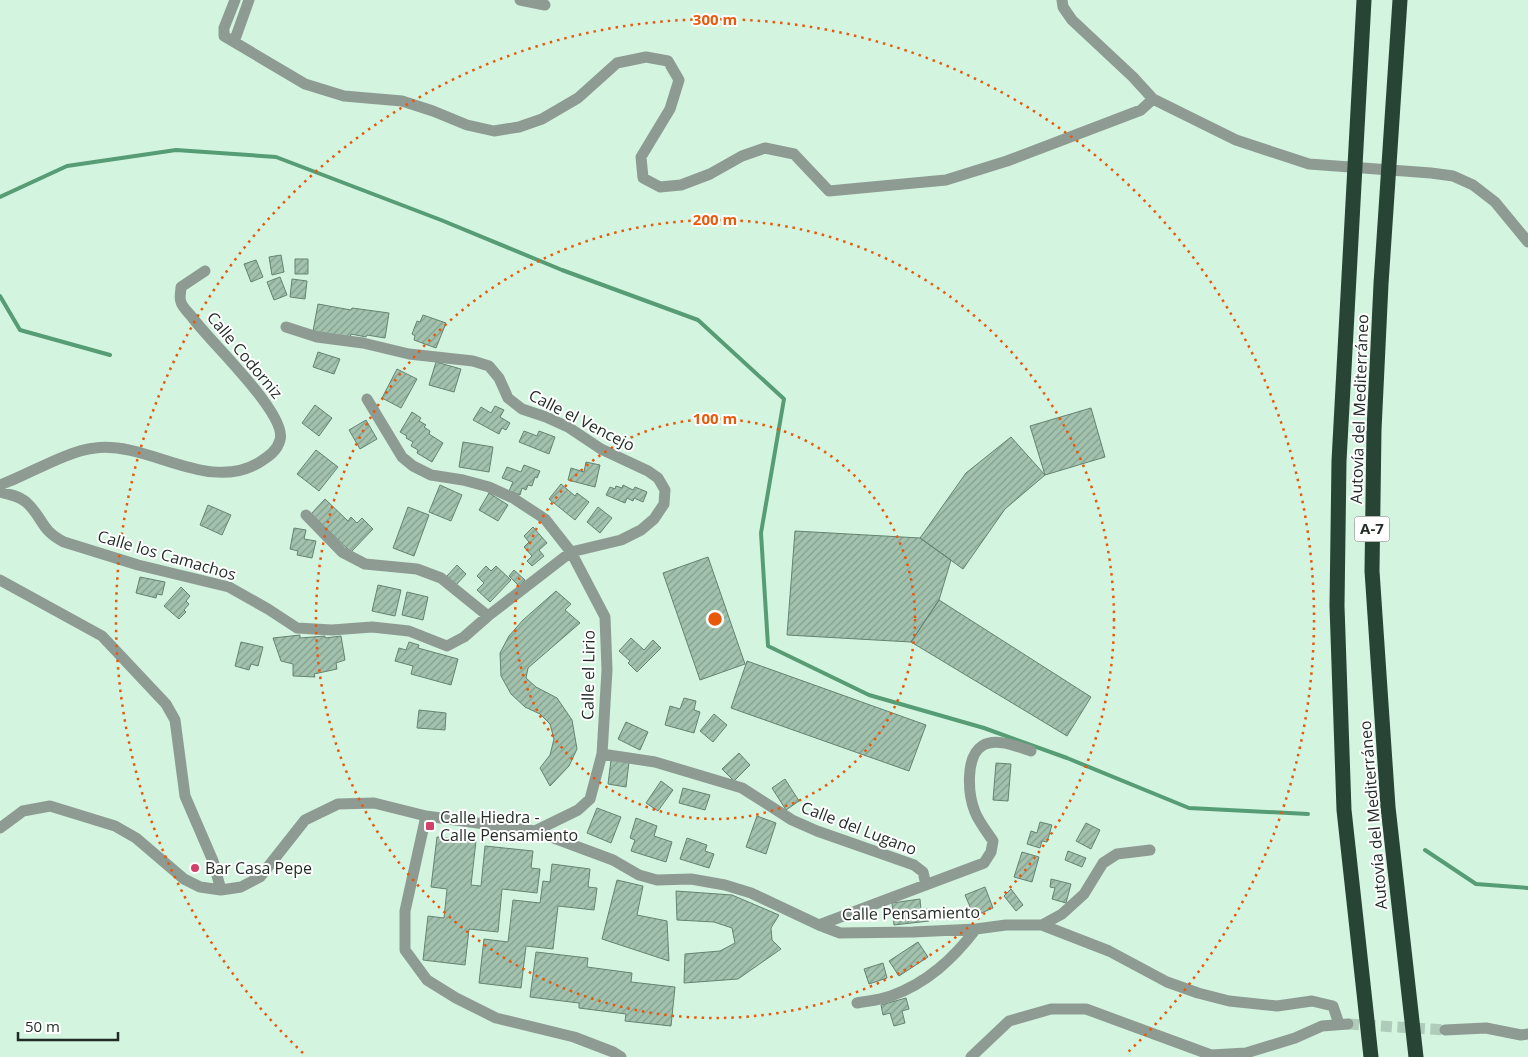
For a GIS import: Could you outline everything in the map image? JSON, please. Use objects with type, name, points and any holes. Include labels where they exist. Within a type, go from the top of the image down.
[{"type":"highway","name":"Autovía del Mediterráneo","points":[[1364,0],[1339,461],[1337,606],[1344,810],[1371,1057]]},
{"type":"highway","name":"Autovía del Mediterráneo","points":[[1400,0],[1378,333],[1374,430],[1372,571],[1388,807],[1416,1057]]},
{"type":"street","points":[[235,0],[224,28],[229,39],[305,84],[344,96],[402,102],[433,111],[467,125],[494,131],[519,127],[542,119],[578,98],[618,63],[646,56],[668,60],[679,80],[670,109],[641,157],[643,178],[660,187],[681,185],[710,174],[742,156],[765,148],[794,154],[829,190],[946,180],[1006,161],[1141,110],[1153,100]]},
{"type":"street","points":[[229,39],[249,0]]},
{"type":"street","points":[[520,0],[545,4]]},
{"type":"street","points":[[1062,0],[1063,6],[1072,20],[1133,78],[1153,100],[1236,140],[1309,164],[1453,176],[1473,185],[1495,202],[1528,242]]},
{"type":"street","name":"Calle Codorniz","points":[[0,485],[93,448],[113,447],[130,449],[194,468],[217,472],[239,470],[254,466],[270,456],[279,446],[282,434],[278,422],[256,390],[199,327],[180,302],[181,286],[205,271]]},
{"type":"street","name":"Calle el Vencejo","points":[[286,327],[317,337],[363,343],[409,354],[473,361],[489,366],[499,378],[508,398],[522,409],[546,417],[568,428],[602,449],[648,471],[658,478],[665,490],[664,504],[654,520],[642,530],[622,540],[572,552]]},
{"type":"street","name":"Calle el Lirio","points":[[367,399],[402,457],[413,466],[431,475],[463,480],[489,487],[513,498],[545,519],[572,552],[605,617],[608,670],[602,754],[590,799],[578,810],[535,832]]},
{"type":"street","name":"Calle los Camachos","points":[[0,492],[21,498],[27,503],[46,529],[54,537],[64,542],[138,564],[229,587],[268,608],[297,628],[332,630],[372,627],[409,631],[447,646],[464,637],[488,616],[572,552]]},
{"type":"street","points":[[306,515],[342,552],[365,564],[417,569],[441,578],[488,616]]},
{"type":"street","points":[[0,580],[102,636],[166,704],[175,720],[185,796],[213,861],[221,890]]},
{"type":"street","points":[[819,924],[984,863],[991,852],[993,841],[975,812],[969,792],[970,772],[974,756],[982,746],[996,742],[1031,751]]},
{"type":"street","name":"Calle del Lugano","points":[[602,754],[655,762],[742,788],[792,820],[817,831],[914,865],[922,872],[926,885]]},
{"type":"street","name":"Calle Pensamiento","points":[[0,828],[23,811],[50,806],[115,826],[136,838],[184,879],[200,886],[221,890],[241,887],[260,877],[306,820],[338,804],[374,803],[426,816],[535,832],[613,860],[648,878],[657,880],[690,879],[725,885],[751,893],[840,933],[1042,925],[1109,952],[1167,982],[1198,993],[1230,1001],[1278,1006],[1312,1001],[1333,1006],[1344,1024],[1322,1026],[1295,1038],[1246,1053],[1211,1055],[1086,1009],[1051,1009],[1009,1021],[971,1057]]},
{"type":"street","points":[[426,816],[405,911],[406,950],[427,980],[456,998],[496,1018],[574,1037],[621,1057]]},
{"type":"street","points":[[1042,925],[1062,914],[1084,894],[1103,862],[1117,854],[1150,850]]},
{"type":"street","points":[[857,1003],[890,996],[927,978],[947,963],[962,948],[976,929]]},
{"type":"street","points":[[1445,1030],[1486,1028],[1521,1035],[1528,1034]]},
{"type":"building","points":[[281,255],[284,272],[272,275],[269,257]]},
{"type":"building","points":[[295,259],[308,259],[308,274],[295,274]]},
{"type":"building","points":[[256,260],[263,277],[251,282],[244,264]]},
{"type":"building","points":[[280,277],[287,295],[274,300],[267,282]]},
{"type":"building","points":[[292,279],[307,281],[305,299],[290,297]]},
{"type":"building","points":[[318,304],[351,310],[352,308],[389,313],[385,338],[351,334],[350,338],[313,331]]},
{"type":"building","points":[[423,315],[446,323],[436,348],[414,340],[415,336],[412,334],[417,321],[420,322]]},
{"type":"building","points":[[318,352],[340,359],[334,374],[313,367]]},
{"type":"building","points":[[436,362],[461,369],[454,392],[429,385]]},
{"type":"building","points":[[397,369],[417,379],[401,408],[382,398]]},
{"type":"building","points":[[315,405],[332,418],[319,436],[302,423]]},
{"type":"building","points":[[495,406],[504,410],[500,417],[510,423],[506,430],[502,428],[499,434],[473,420],[481,407],[491,413]]},
{"type":"building","points":[[1091,408],[1105,457],[1045,475],[1030,426]]},
{"type":"building","points":[[412,412],[421,418],[419,421],[426,425],[424,427],[430,431],[429,434],[443,443],[432,462],[417,453],[418,450],[411,446],[413,442],[400,432]]},
{"type":"building","points":[[366,420],[377,439],[360,449],[349,430]]},
{"type":"building","points":[[524,431],[537,436],[539,431],[555,437],[549,454],[519,442]]},
{"type":"building","points":[[1011,437],[1045,475],[1005,509],[963,569],[920,538],[966,473]]},
{"type":"building","points":[[463,442],[493,447],[489,472],[459,467]]},
{"type":"building","points":[[316,450],[338,467],[319,491],[297,474]]},
{"type":"building","points":[[586,462],[600,465],[595,487],[568,480],[571,468],[584,472]]},
{"type":"building","points":[[524,465],[540,471],[537,478],[535,477],[532,486],[528,485],[526,490],[522,488],[520,495],[509,491],[513,482],[502,478],[507,467],[521,472]]},
{"type":"building","points":[[561,484],[575,496],[577,493],[589,502],[575,520],[549,499]]},
{"type":"building","points":[[440,485],[462,495],[451,521],[429,512]]},
{"type":"building","points":[[623,485],[633,490],[635,487],[647,492],[643,502],[634,498],[633,501],[627,498],[625,503],[606,495],[610,487],[615,489],[616,486],[622,488]]},
{"type":"building","points":[[489,493],[508,505],[498,521],[479,510]]},
{"type":"building","points":[[325,499],[348,521],[351,517],[357,523],[362,518],[373,529],[351,552],[311,514]]},
{"type":"building","points":[[208,505],[231,515],[222,535],[200,525]]},
{"type":"building","points":[[408,507],[429,515],[414,556],[393,548]]},
{"type":"building","points":[[598,507],[612,518],[600,533],[587,522]]},
{"type":"building","points":[[533,527],[547,543],[539,550],[544,556],[532,566],[527,561],[532,556],[524,547],[529,542],[524,536]]},
{"type":"building","points":[[294,528],[306,530],[304,539],[316,541],[312,558],[297,555],[298,551],[290,549]]},
{"type":"building","points":[[795,531],[920,538],[951,560],[939,600],[911,642],[787,635]]},
{"type":"building","points":[[708,557],[745,664],[700,680],[663,573]]},
{"type":"building","points":[[457,565],[466,574],[456,585],[447,576]]},
{"type":"building","points":[[486,566],[491,571],[496,566],[511,580],[490,602],[477,590],[484,583],[477,576]]},
{"type":"building","points":[[514,570],[525,580],[519,586],[509,576]]},
{"type":"building","points":[[140,577],[165,582],[162,595],[157,594],[156,598],[136,593]]},
{"type":"building","points":[[378,585],[401,590],[395,616],[372,611]]},
{"type":"building","points":[[181,587],[190,596],[186,601],[189,604],[184,610],[186,612],[179,619],[164,606]]},
{"type":"building","points":[[556,591],[571,604],[565,610],[580,623],[528,668],[526,678],[536,687],[557,698],[572,720],[577,749],[569,766],[550,786],[540,768],[550,755],[554,739],[550,724],[540,714],[525,707],[511,694],[501,676],[500,653],[509,636],[523,620]]},
{"type":"building","points":[[407,592],[428,597],[423,620],[402,615]]},
{"type":"building","points":[[939,600],[1091,697],[1067,736],[911,642]]},
{"type":"building","points":[[300,635],[300,638],[341,636],[345,660],[336,663],[337,669],[314,674],[315,677],[293,676],[293,664],[281,661],[273,638]]},
{"type":"building","points":[[631,638],[644,650],[653,640],[661,648],[637,672],[628,663],[630,661],[619,651]]},
{"type":"building","points":[[241,642],[263,647],[258,666],[251,664],[249,670],[235,666]]},
{"type":"building","points":[[409,642],[419,645],[418,648],[458,659],[451,685],[411,674],[413,666],[395,661],[399,648],[406,650]]},
{"type":"building","points":[[747,661],[926,725],[909,771],[731,708]]},
{"type":"building","points":[[684,698],[696,701],[694,710],[700,712],[694,733],[665,725],[670,706],[680,709]]},
{"type":"building","points":[[419,710],[446,713],[445,730],[417,728]]},
{"type":"building","points":[[714,714],[727,725],[713,742],[700,731]]},
{"type":"building","points":[[626,722],[648,732],[640,750],[618,739]]},
{"type":"building","points":[[739,753],[750,765],[734,781],[722,769]]},
{"type":"building","points":[[611,760],[629,762],[626,787],[608,784]]},
{"type":"building","points":[[996,763],[1011,764],[1008,801],[993,800]]},
{"type":"building","points":[[785,779],[799,801],[786,810],[772,788]]},
{"type":"building","points":[[661,781],[673,790],[658,811],[646,803]]},
{"type":"building","points":[[683,788],[710,795],[705,810],[679,803]]},
{"type":"building","points":[[597,808],[621,817],[611,843],[587,833]]},
{"type":"building","points":[[757,816],[776,823],[766,854],[746,847]]},
{"type":"building","points":[[636,818],[657,826],[654,836],[672,842],[666,862],[631,851],[635,840],[630,838]]},
{"type":"building","points":[[1040,822],[1052,825],[1047,842],[1042,841],[1040,848],[1027,844],[1031,831],[1037,833]]},
{"type":"building","points":[[1086,823],[1100,830],[1091,849],[1076,841]]},
{"type":"building","points":[[437,837],[476,841],[471,885],[481,886],[485,846],[533,851],[531,868],[540,869],[537,893],[502,889],[498,932],[469,929],[465,965],[423,960],[428,916],[444,918],[447,889],[431,887]]},
{"type":"building","points":[[687,838],[707,845],[705,851],[714,854],[709,868],[680,859]]},
{"type":"building","points":[[1068,851],[1086,858],[1082,867],[1065,860]]},
{"type":"building","points":[[1022,852],[1039,857],[1032,882],[1014,877]]},
{"type":"building","points":[[552,864],[590,869],[588,887],[597,888],[594,910],[558,906],[553,949],[526,946],[521,988],[479,983],[484,939],[508,942],[513,900],[540,903],[543,881],[550,882]]},
{"type":"building","points":[[1051,879],[1071,884],[1066,903],[1052,899],[1055,888],[1050,887]]},
{"type":"building","points":[[617,880],[643,886],[637,915],[667,921],[669,961],[602,939]]},
{"type":"building","points":[[985,887],[993,908],[974,916],[965,895]]},
{"type":"building","points":[[1011,889],[1023,905],[1016,911],[1004,896]]},
{"type":"building","points":[[676,891],[732,895],[779,915],[771,928],[772,940],[781,949],[738,979],[684,983],[685,954],[720,951],[735,943],[732,928],[714,922],[677,920]]},
{"type":"building","points":[[920,899],[921,910],[928,909],[929,921],[894,925],[892,903]]},
{"type":"building","points":[[918,942],[928,957],[899,976],[889,961]]},
{"type":"building","points":[[536,952],[588,958],[587,967],[632,973],[631,982],[675,987],[671,1026],[625,1021],[626,1014],[579,1008],[579,1003],[530,997]]},
{"type":"building","points":[[883,963],[887,978],[869,984],[864,969]]},
{"type":"building","points":[[906,998],[909,1009],[902,1011],[905,1023],[894,1026],[890,1013],[883,1015],[881,1005]]},
{"type":"waterway","points":[[0,197],[67,166],[176,150],[276,157],[441,220],[562,270],[698,320],[784,399],[761,533],[768,646],[869,695],[984,728],[1067,758],[1189,808],[1308,814]]},
{"type":"waterway","points":[[0,296],[20,330],[110,355]]},
{"type":"waterway","points":[[1425,850],[1476,884],[1528,888]]},
{"type":"tunnel","points":[[1348,1024],[1445,1030]]},
{"type":"place","name":"Calle Hiedra - Calle Pensamiento","points":[[430,826]]},
{"type":"place","name":"Bar Casa Pepe","points":[[195,868]]}]
